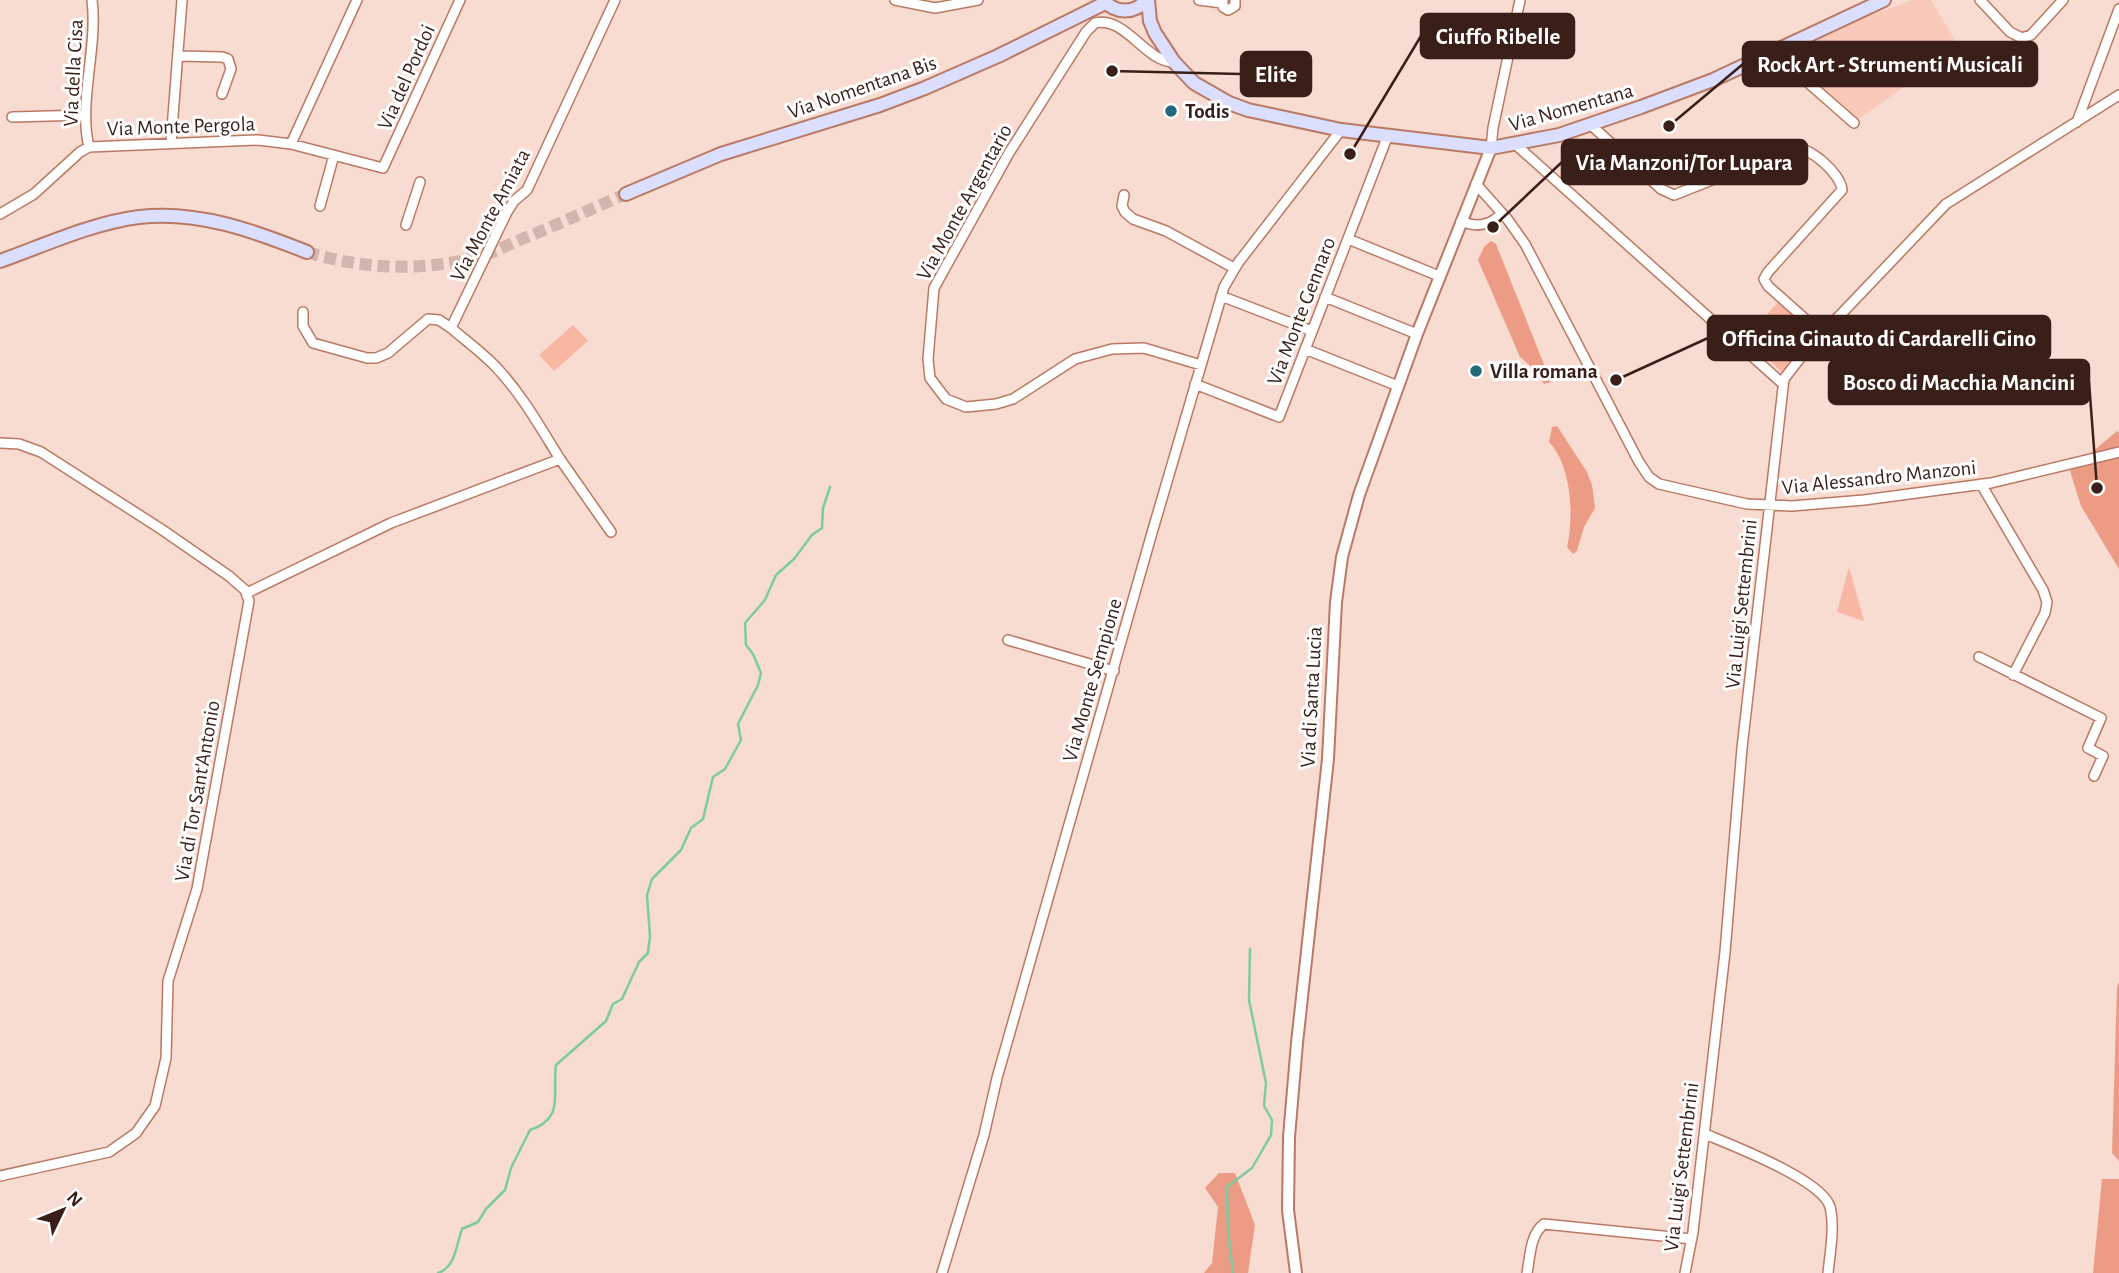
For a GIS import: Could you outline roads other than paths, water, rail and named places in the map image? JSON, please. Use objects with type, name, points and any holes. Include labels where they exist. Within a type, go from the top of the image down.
[{"type":"main road","points":[[1126,11],[1134,10],[1148,0]]},
{"type":"main road","name":"Via Nomentana","points":[[1148,0],[1150,21],[1155,33],[1174,62],[1194,83],[1229,103],[1341,130],[1491,148],[1591,125],[1713,80],[1884,0]]},
{"type":"main road","name":"Via Nomentana","points":[[1104,2],[1118,10],[1136,15],[1155,33]]},
{"type":"main road","name":"Via Nomentana Bis","points":[[626,194],[721,154],[880,105],[925,88],[998,56],[1104,2]]},
{"type":"main road","points":[[0,261],[97,228],[150,216],[215,222],[253,231],[307,251]]},
{"type":"street","name":"Via della Cisa","points":[[89,147],[86,115],[94,18],[92,0]]},
{"type":"street","points":[[171,142],[182,0]]},
{"type":"street","points":[[291,144],[357,0]]},
{"type":"street","name":"Via del Pordoi","points":[[383,168],[460,0]]},
{"type":"street","name":"Via Monte Amiata","points":[[451,328],[507,212],[527,190],[615,0]]},
{"type":"street","points":[[895,0],[935,8],[978,0]]},
{"type":"street","points":[[1199,0],[1222,2],[1224,9],[1229,10],[1234,8],[1238,1]]},
{"type":"street","points":[[1491,148],[1520,0]]},
{"type":"street","points":[[1980,0],[2010,32],[2022,38],[2031,35],[2063,0]]},
{"type":"street","points":[[2077,122],[2119,9]]},
{"type":"street","name":"Via Monte Argentario","points":[[1174,62],[1161,60],[1107,23],[1095,23],[1086,32],[1009,153],[934,288],[928,362],[931,380],[941,395],[950,402],[966,407],[1013,399],[1070,361],[1112,349],[1144,348],[1201,365]]},
{"type":"street","points":[[1773,52],[1854,123]]},
{"type":"street","points":[[178,56],[222,57],[228,60],[231,69],[222,94]]},
{"type":"street","name":"Via Luigi Settembrini","points":[[1685,1273],[1692,1239],[1725,952],[1742,748],[1783,384],[1796,363],[1822,334],[1946,204],[2119,95]]},
{"type":"street","points":[[12,117],[86,115]]},
{"type":"street","points":[[1591,125],[1661,188],[1674,195],[1793,148],[1805,148],[1816,156],[1839,180],[1841,193],[1764,279],[1768,286],[1822,334]]},
{"type":"street","name":"Via Monte Sempione","points":[[942,1273],[984,1135],[1149,541],[1222,296],[1234,268],[1341,130]]},
{"type":"street","name":"Via Monte Gennaro","points":[[1195,384],[1279,417],[1388,135]]},
{"type":"street","name":"Via Monte Pergola","points":[[0,214],[34,194],[89,147],[253,140],[291,144],[383,168]]},
{"type":"street","points":[[1515,144],[1783,384]]},
{"type":"street","name":"Via di Santa Lucia","points":[[1296,1273],[1288,1210],[1289,1137],[1328,759],[1337,588],[1349,527],[1398,386],[1491,148]]},
{"type":"street","points":[[320,206],[334,155]]},
{"type":"street","points":[[406,225],[420,182]]},
{"type":"street","name":"Via Alessandro Manzoni","points":[[1476,184],[1502,213],[1531,254],[1639,462],[1649,477],[1659,484],[1747,504],[1768,506],[1864,500],[1981,484],[2119,452]]},
{"type":"street","points":[[1124,195],[1122,208],[1131,217],[1162,229],[1234,268]]},
{"type":"street","points":[[1461,221],[1482,225],[1493,221],[1502,213]]},
{"type":"street","points":[[1348,239],[1439,276]]},
{"type":"street","points":[[1222,296],[1312,331]]},
{"type":"street","points":[[1325,297],[1417,334]]},
{"type":"street","points":[[303,312],[303,326],[313,343],[372,359],[388,353],[428,319],[439,320],[451,328],[481,352],[524,402],[611,532]]},
{"type":"street","points":[[1305,349],[1398,386]]},
{"type":"street","points":[[0,443],[26,445],[48,456],[161,529],[235,580],[247,593],[391,523],[561,459]]},
{"type":"street","points":[[1981,484],[2043,590],[2047,602],[2045,613],[2013,675]]},
{"type":"street","name":"Via di Tor Sant'Antonio","points":[[0,1176],[109,1152],[136,1133],[155,1106],[166,1058],[168,981],[197,889],[248,607],[247,593]]},
{"type":"street","points":[[1009,640],[1114,671]]},
{"type":"street","points":[[1979,657],[2101,718],[2088,748],[2104,756],[2094,776]]},
{"type":"street","points":[[1704,1134],[1812,1185],[1823,1195],[1830,1212],[1828,1273]]},
{"type":"street","points":[[1527,1273],[1535,1235],[1544,1224],[1692,1239]]},
{"type":"waterway","points":[[438,1273],[452,1261],[462,1229],[478,1222],[486,1209],[505,1190],[511,1168],[530,1130],[541,1125],[553,1112],[556,1065],[606,1021],[613,1004],[622,999],[639,962],[648,953],[650,936],[647,895],[652,879],[681,850],[691,828],[703,819],[713,777],[725,769],[741,740],[738,724],[758,685],[761,673],[746,645],[745,623],[765,600],[776,575],[794,559],[812,535],[822,528],[823,508],[830,487]]},
{"type":"waterway","points":[[1233,1273],[1227,1187],[1252,1168],[1271,1135],[1272,1120],[1264,1106],[1266,1083],[1249,1000],[1250,949]]},
{"type":"tunnel","points":[[307,252],[370,265],[413,266],[456,262],[494,252],[626,194]]},
{"type":"place","name":"Elite","points":[[1112,71]]},
{"type":"place","name":"Todis","points":[[1171,111]]},
{"type":"place","name":"Rock Art - Strumenti Musicali","points":[[1669,126]]},
{"type":"place","name":"Ciuffo Ribelle","points":[[1350,154]]},
{"type":"place","name":"Via Manzoni/Tor Lupara","points":[[1493,227]]},
{"type":"place","name":"Villa romana","points":[[1476,371]]},
{"type":"place","name":"Officina Ginauto di Cardarelli Gino","points":[[1616,380]]},
{"type":"place","name":"Bosco di Macchia Mancini","points":[[2097,488]]}]
